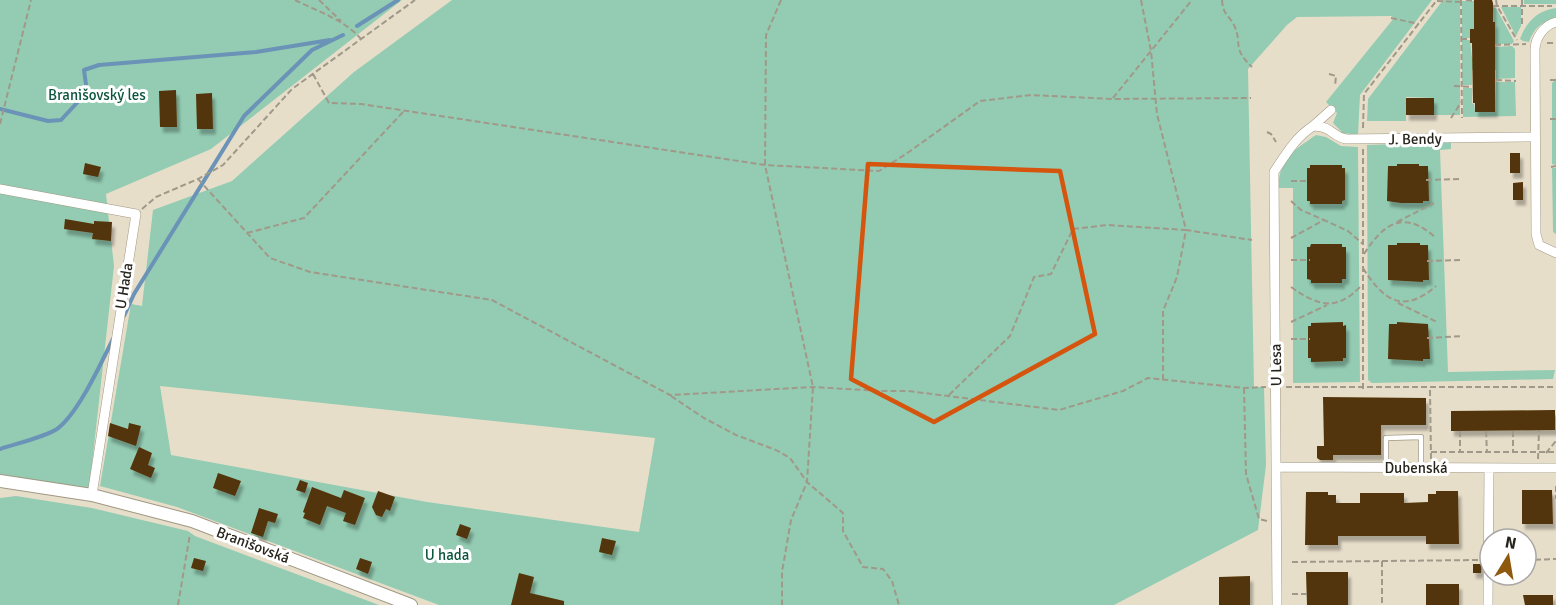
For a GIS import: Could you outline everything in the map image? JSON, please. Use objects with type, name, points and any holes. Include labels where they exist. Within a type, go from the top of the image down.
[{"type":"street","points":[[1556,22],[1552,22],[1543,30],[1535,43],[1536,234],[1539,245],[1556,253]]},
{"type":"street","points":[[1313,126],[1330,110]]},
{"type":"street","name":"J. Bendy","points":[[1313,126],[1328,128],[1339,138],[1346,139],[1535,137]]},
{"type":"street","name":"U Lesa","points":[[1277,605],[1274,171],[1302,134],[1313,126]]},
{"type":"street","points":[[0,189],[136,214]]},
{"type":"street","name":"U Hada","points":[[93,495],[136,214]]},
{"type":"street","name":"Dubenská","points":[[1276,467],[1556,468]]},
{"type":"street","points":[[1488,605],[1489,468]]},
{"type":"street","name":"Branišovská","points":[[0,481],[93,495],[192,521],[411,605]]},
{"type":"lane","points":[[1386,468],[1386,438],[1421,437],[1426,468]]},
{"type":"path","points":[[0,124],[31,0]]},
{"type":"path","points":[[295,0],[344,24],[361,39]]},
{"type":"path","points":[[320,0],[344,24]]},
{"type":"path","points":[[136,214],[156,197],[223,165],[292,89],[415,0]]},
{"type":"path","points":[[781,0],[766,35],[765,165],[813,387],[807,482],[791,520],[782,572],[782,605]]},
{"type":"path","points":[[1141,0],[1151,51],[1156,114],[1186,230],[1177,276],[1163,311],[1163,380]]},
{"type":"path","points":[[1112,99],[1192,0]]},
{"type":"path","points":[[1222,0],[1223,11],[1234,26],[1240,56],[1252,67]]},
{"type":"path","points":[[1363,135],[1364,94],[1437,0],[1461,1],[1462,118]]},
{"type":"path","points":[[1466,0],[1474,1]]},
{"type":"path","points":[[1496,0],[1495,6],[1517,40]]},
{"type":"path","points":[[1522,0],[1522,27]]},
{"type":"path","points":[[1495,6],[1552,6]]},
{"type":"path","points":[[1391,18],[1419,24]]},
{"type":"path","points":[[1461,39],[1470,39]]},
{"type":"path","points":[[313,74],[329,103],[361,104],[765,165],[879,171],[980,101],[1032,95],[1112,99],[1251,98]]},
{"type":"path","points":[[1329,74],[1336,76],[1335,86]]},
{"type":"path","points":[[1496,80],[1516,81]]},
{"type":"path","points":[[1550,80],[1556,80]]},
{"type":"path","points":[[1454,87],[1472,87]]},
{"type":"path","points":[[1451,118],[1462,101]]},
{"type":"path","points":[[247,234],[304,218],[404,111]]},
{"type":"path","points":[[1550,119],[1556,119]]},
{"type":"path","points":[[1267,132],[1276,142]]},
{"type":"path","points":[[1363,146],[1363,388]]},
{"type":"path","points":[[1551,166],[1556,166]]},
{"type":"path","points":[[198,178],[270,258],[310,272],[492,300],[670,395],[704,418],[736,435],[776,450],[790,458],[807,482],[843,513],[843,531],[863,567],[883,569],[892,581],[899,605]]},
{"type":"path","points":[[1426,180],[1461,179]]},
{"type":"path","points":[[1291,182],[1309,181]]},
{"type":"path","points":[[1291,201],[1302,210],[1348,231],[1363,244]]},
{"type":"path","points":[[1363,255],[1376,236],[1385,228],[1434,203]]},
{"type":"path","points":[[1291,238],[1324,220]]},
{"type":"path","points":[[1396,222],[1419,226],[1436,238]]},
{"type":"path","points":[[948,396],[1010,336],[1034,277],[1051,274],[1073,229],[1107,225],[1186,230],[1252,240]]},
{"type":"path","points":[[1291,260],[1310,260]]},
{"type":"path","points":[[1427,261],[1462,260]]},
{"type":"path","points":[[1362,268],[1381,294],[1437,322]]},
{"type":"path","points":[[1291,322],[1327,305],[1345,300],[1363,284]]},
{"type":"path","points":[[1396,301],[1425,296],[1436,286]]},
{"type":"path","points":[[1291,287],[1304,296],[1327,305]]},
{"type":"path","points":[[1427,338],[1463,336]]},
{"type":"path","points":[[1291,339],[1310,339]]},
{"type":"path","points":[[670,395],[813,387],[908,391],[1059,410],[1123,391],[1148,378],[1244,388],[1268,387]]},
{"type":"path","points":[[1283,387],[1556,387]]},
{"type":"path","points":[[1244,388],[1245,474],[1260,519],[1277,523]]},
{"type":"path","points":[[1426,468],[1431,452],[1430,388]]},
{"type":"path","points":[[1460,431],[1461,452]]},
{"type":"path","points":[[1486,431],[1487,453]]},
{"type":"path","points":[[1513,431],[1513,453]]},
{"type":"path","points":[[1538,468],[1539,431]]},
{"type":"path","points":[[1546,453],[1556,441]]},
{"type":"path","points":[[1431,452],[1556,452]]},
{"type":"path","points":[[1550,499],[1556,499],[1556,486]]},
{"type":"path","points":[[178,605],[192,521]]},
{"type":"path","points":[[1538,560],[1556,559]]},
{"type":"path","points":[[1292,562],[1478,560]]},
{"type":"path","points":[[1382,561],[1382,605]]},
{"type":"path","points":[[1292,594],[1309,594]]},
{"type":"highlighted area","points":[[868,164],[1060,171],[1095,334],[934,422],[851,379]]},
{"type":"green space","name":"Branišovský les","points":[[0,0],[402,0],[211,149],[106,194],[114,266],[89,491],[0,474]]},
{"type":"green space","name":"U hada","points":[[452,0],[1432,0],[1360,95],[1358,135],[1343,133],[1333,123],[1337,113],[1326,102],[1394,18],[1391,16],[1297,17],[1248,69],[1254,387],[1264,387],[1266,465],[1258,530],[1114,605],[439,605],[177,507],[100,486],[131,304],[142,306],[153,210],[232,181],[354,72]],"holes":[[[160,386],[655,438],[639,532],[427,502],[171,455]]]},
{"type":"green space","points":[[1443,0],[1460,0],[1460,115],[1434,115],[1433,98],[1406,97],[1406,121],[1367,121],[1368,99]]},
{"type":"green space","points":[[1524,0],[1556,0],[1556,4],[1524,4]]},
{"type":"green space","points":[[1462,1],[1474,1],[1474,29],[1470,29],[1470,38],[1462,38]]},
{"type":"green space","points":[[1493,7],[1496,8],[1514,41],[1512,44],[1495,44]]},
{"type":"green space","points":[[1501,7],[1521,7],[1521,26],[1516,36]]},
{"type":"green space","points":[[1556,8],[1556,18],[1539,26],[1529,42],[1520,39],[1526,27],[1538,14]]},
{"type":"green space","points":[[1462,40],[1470,40],[1472,58],[1475,58],[1472,85],[1462,85]]},
{"type":"green space","points":[[1512,46],[1515,49],[1515,78],[1496,79],[1496,70],[1493,70],[1495,47]]},
{"type":"green space","points":[[1556,81],[1556,118],[1552,118],[1552,83]]},
{"type":"green space","points":[[1496,82],[1515,82],[1516,116],[1463,117],[1463,88],[1472,88],[1472,103],[1475,112],[1495,112]]},
{"type":"green space","points":[[1552,120],[1556,120],[1556,165],[1552,164]]},
{"type":"green space","points":[[1316,135],[1326,137],[1341,146],[1358,147],[1360,382],[1293,383],[1293,188],[1277,188],[1282,168],[1289,156]]},
{"type":"green space","points":[[1451,142],[1451,149],[1440,150],[1448,372],[1555,370],[1553,379],[1372,383],[1368,380],[1367,145]]},
{"type":"green space","points":[[1552,168],[1556,168],[1556,234],[1553,232]]},
{"type":"green space","points":[[16,496],[92,508],[188,531],[195,536],[379,605],[0,605],[0,498]]},
{"type":"building","points":[[1474,0],[1492,0],[1493,3],[1495,112],[1475,112],[1475,103],[1473,103],[1470,29],[1474,29]]},
{"type":"building","points":[[176,90],[177,127],[160,127],[159,91]]},
{"type":"building","points":[[212,93],[213,129],[197,129],[196,94]]},
{"type":"building","points":[[1406,98],[1434,98],[1434,115],[1406,115]]},
{"type":"building","points":[[1510,153],[1520,153],[1520,173],[1510,173]]},
{"type":"building","points":[[85,163],[101,167],[98,177],[83,174]]},
{"type":"building","points":[[1397,164],[1428,166],[1429,201],[1401,203],[1387,201],[1388,166],[1397,166]]},
{"type":"building","points":[[1310,165],[1342,165],[1342,168],[1345,168],[1345,200],[1342,204],[1310,204],[1310,201],[1307,201],[1307,168],[1310,168]]},
{"type":"building","points":[[1523,182],[1523,200],[1513,200],[1513,183]]},
{"type":"building","points":[[65,219],[94,224],[94,221],[112,222],[111,241],[92,239],[93,233],[64,229]]},
{"type":"building","points":[[1397,243],[1428,245],[1429,280],[1423,280],[1423,282],[1388,280],[1388,245],[1397,245]]},
{"type":"building","points":[[1311,244],[1342,244],[1342,247],[1346,247],[1346,279],[1342,279],[1342,283],[1311,283],[1311,280],[1307,279],[1307,247]]},
{"type":"building","points":[[1343,322],[1343,326],[1346,325],[1346,358],[1343,358],[1343,361],[1311,362],[1311,358],[1308,358],[1308,326],[1311,326],[1311,323]]},
{"type":"building","points":[[1397,322],[1428,324],[1430,359],[1423,359],[1423,361],[1388,359],[1389,324],[1397,324]]},
{"type":"building","points":[[1323,397],[1426,398],[1426,425],[1381,425],[1381,455],[1333,455],[1333,460],[1320,460],[1317,458],[1317,446],[1324,446]]},
{"type":"building","points":[[1555,410],[1555,430],[1451,431],[1451,411]]},
{"type":"building","points":[[110,423],[128,429],[129,423],[141,426],[136,446],[108,436]]},
{"type":"building","points":[[139,447],[152,453],[148,465],[155,468],[151,478],[130,469]]},
{"type":"building","points":[[218,473],[241,481],[235,496],[213,488]]},
{"type":"building","points":[[300,480],[308,483],[305,493],[296,490]]},
{"type":"building","points":[[312,487],[341,498],[344,490],[365,498],[355,525],[343,521],[346,513],[327,506],[320,525],[303,518]]},
{"type":"building","points":[[1522,490],[1552,490],[1553,524],[1522,524]]},
{"type":"building","points":[[378,491],[395,497],[390,511],[386,509],[382,517],[376,515],[372,507]]},
{"type":"building","points":[[1436,491],[1458,491],[1459,544],[1426,544],[1426,536],[1338,536],[1338,545],[1305,545],[1306,492],[1328,492],[1328,495],[1336,495],[1336,503],[1360,503],[1360,493],[1404,493],[1404,503],[1428,502],[1428,494],[1436,494]]},
{"type":"building","points":[[259,508],[278,514],[275,523],[268,521],[263,537],[251,533]]},
{"type":"building","points":[[460,524],[471,528],[467,539],[456,535]]},
{"type":"building","points":[[602,538],[616,541],[612,555],[599,552]]},
{"type":"building","points":[[194,558],[206,561],[203,571],[191,568]]},
{"type":"building","points":[[360,558],[372,562],[368,574],[356,569]]},
{"type":"building","points":[[1473,564],[1478,564],[1478,573],[1473,573]]},
{"type":"building","points":[[1306,572],[1348,572],[1348,605],[1307,605]]},
{"type":"building","points":[[519,573],[534,577],[530,593],[564,601],[564,605],[511,605]]},
{"type":"building","points":[[1250,576],[1250,605],[1219,605],[1219,577]]},
{"type":"building","points":[[1426,584],[1459,584],[1459,605],[1426,605]]},
{"type":"building","points":[[1523,595],[1553,595],[1553,605],[1525,605]]},
{"type":"waterway","points":[[357,26],[398,0]]},
{"type":"waterway","points":[[124,316],[134,294],[244,116],[312,50],[343,35]]},
{"type":"waterway","points":[[0,109],[48,121],[61,120],[87,92],[84,70],[99,65],[256,52],[330,40]]},
{"type":"waterway","points":[[0,449],[45,435],[65,422],[88,387],[113,339]]}]
